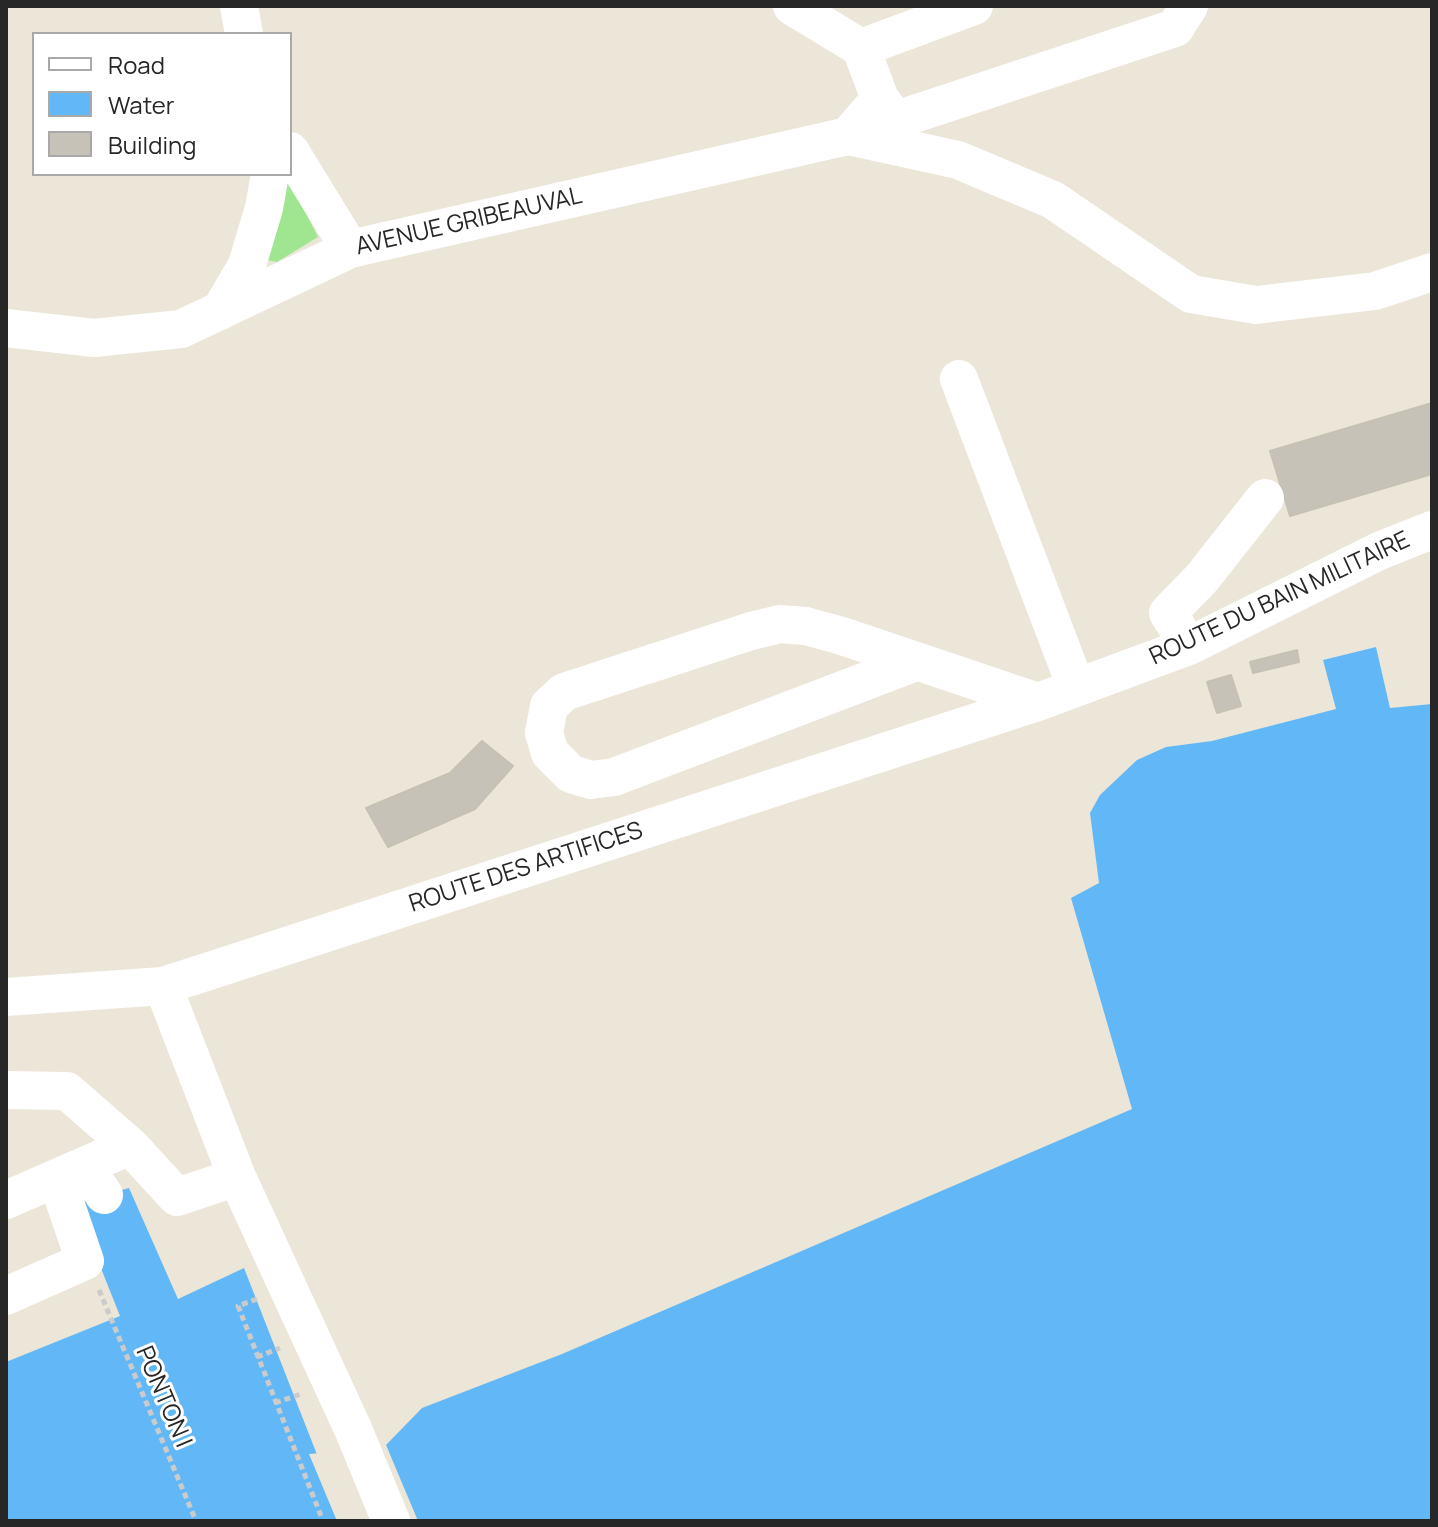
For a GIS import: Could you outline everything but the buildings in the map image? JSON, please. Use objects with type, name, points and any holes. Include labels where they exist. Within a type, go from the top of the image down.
[{"type":"street","points":[[239,6],[244,32]]},
{"type":"street","points":[[792,6],[861,48],[880,99],[896,120],[1175,28],[1189,6]]},
{"type":"street","points":[[861,48],[974,6]]},
{"type":"street","points":[[880,99],[848,136],[958,160],[1053,200],[1191,294],[1256,305],[1375,291],[1432,272]]},
{"type":"street","name":"AVENUE GRIBEAUVAL","points":[[6,328],[94,338],[181,329],[350,249],[848,136]]},
{"type":"street","points":[[292,154],[350,249]]},
{"type":"street","points":[[220,311],[251,254],[270,176]]},
{"type":"street","points":[[959,379],[1076,687]]},
{"type":"street","points":[[1189,646],[1168,613],[1202,578],[1265,498]]},
{"type":"street","name":"ROUTE DU BAIN MILITAIRE","points":[[1038,702],[1189,646],[1379,551],[1432,530]]},
{"type":"street","points":[[916,662],[614,777],[591,780],[571,774],[550,753],[544,733],[549,706],[564,692],[780,624],[806,626],[842,636],[1038,702]]},
{"type":"street","name":"ROUTE DES ARTIFICES","points":[[6,997],[163,986],[1038,702]]},
{"type":"street","points":[[163,986],[237,1177],[353,1429],[391,1521]]},
{"type":"street","points":[[6,1090],[67,1091],[130,1146],[177,1197],[237,1177]]},
{"type":"street","points":[[6,1115],[67,1091]]},
{"type":"street","points":[[6,1200],[82,1180],[130,1146]]},
{"type":"street","points":[[6,1296],[85,1261],[82,1180]]},
{"type":"path","name":"PONTON I","points":[[97,1286],[196,1521]]},
{"type":"path","points":[[238,1306],[323,1521]]},
{"type":"green space","points":[[287,176],[318,237],[277,262],[267,260]]},
{"type":"water","points":[[1376,647],[1390,708],[1432,704],[1432,1521],[415,1521],[386,1445],[422,1408],[562,1354],[1132,1109],[1071,898],[1099,883],[1090,813],[1100,795],[1137,760],[1166,747],[1212,741],[1336,709],[1323,660]]},
{"type":"water","points":[[129,1188],[178,1299],[244,1268],[343,1521],[6,1521],[6,1362],[120,1316],[75,1203]]},
{"type":"pier","points":[[386,1445],[418,1521],[411,1521],[382,1446]]},
{"type":"pier","points":[[321,1453],[347,1521],[337,1521],[309,1454]]}]
